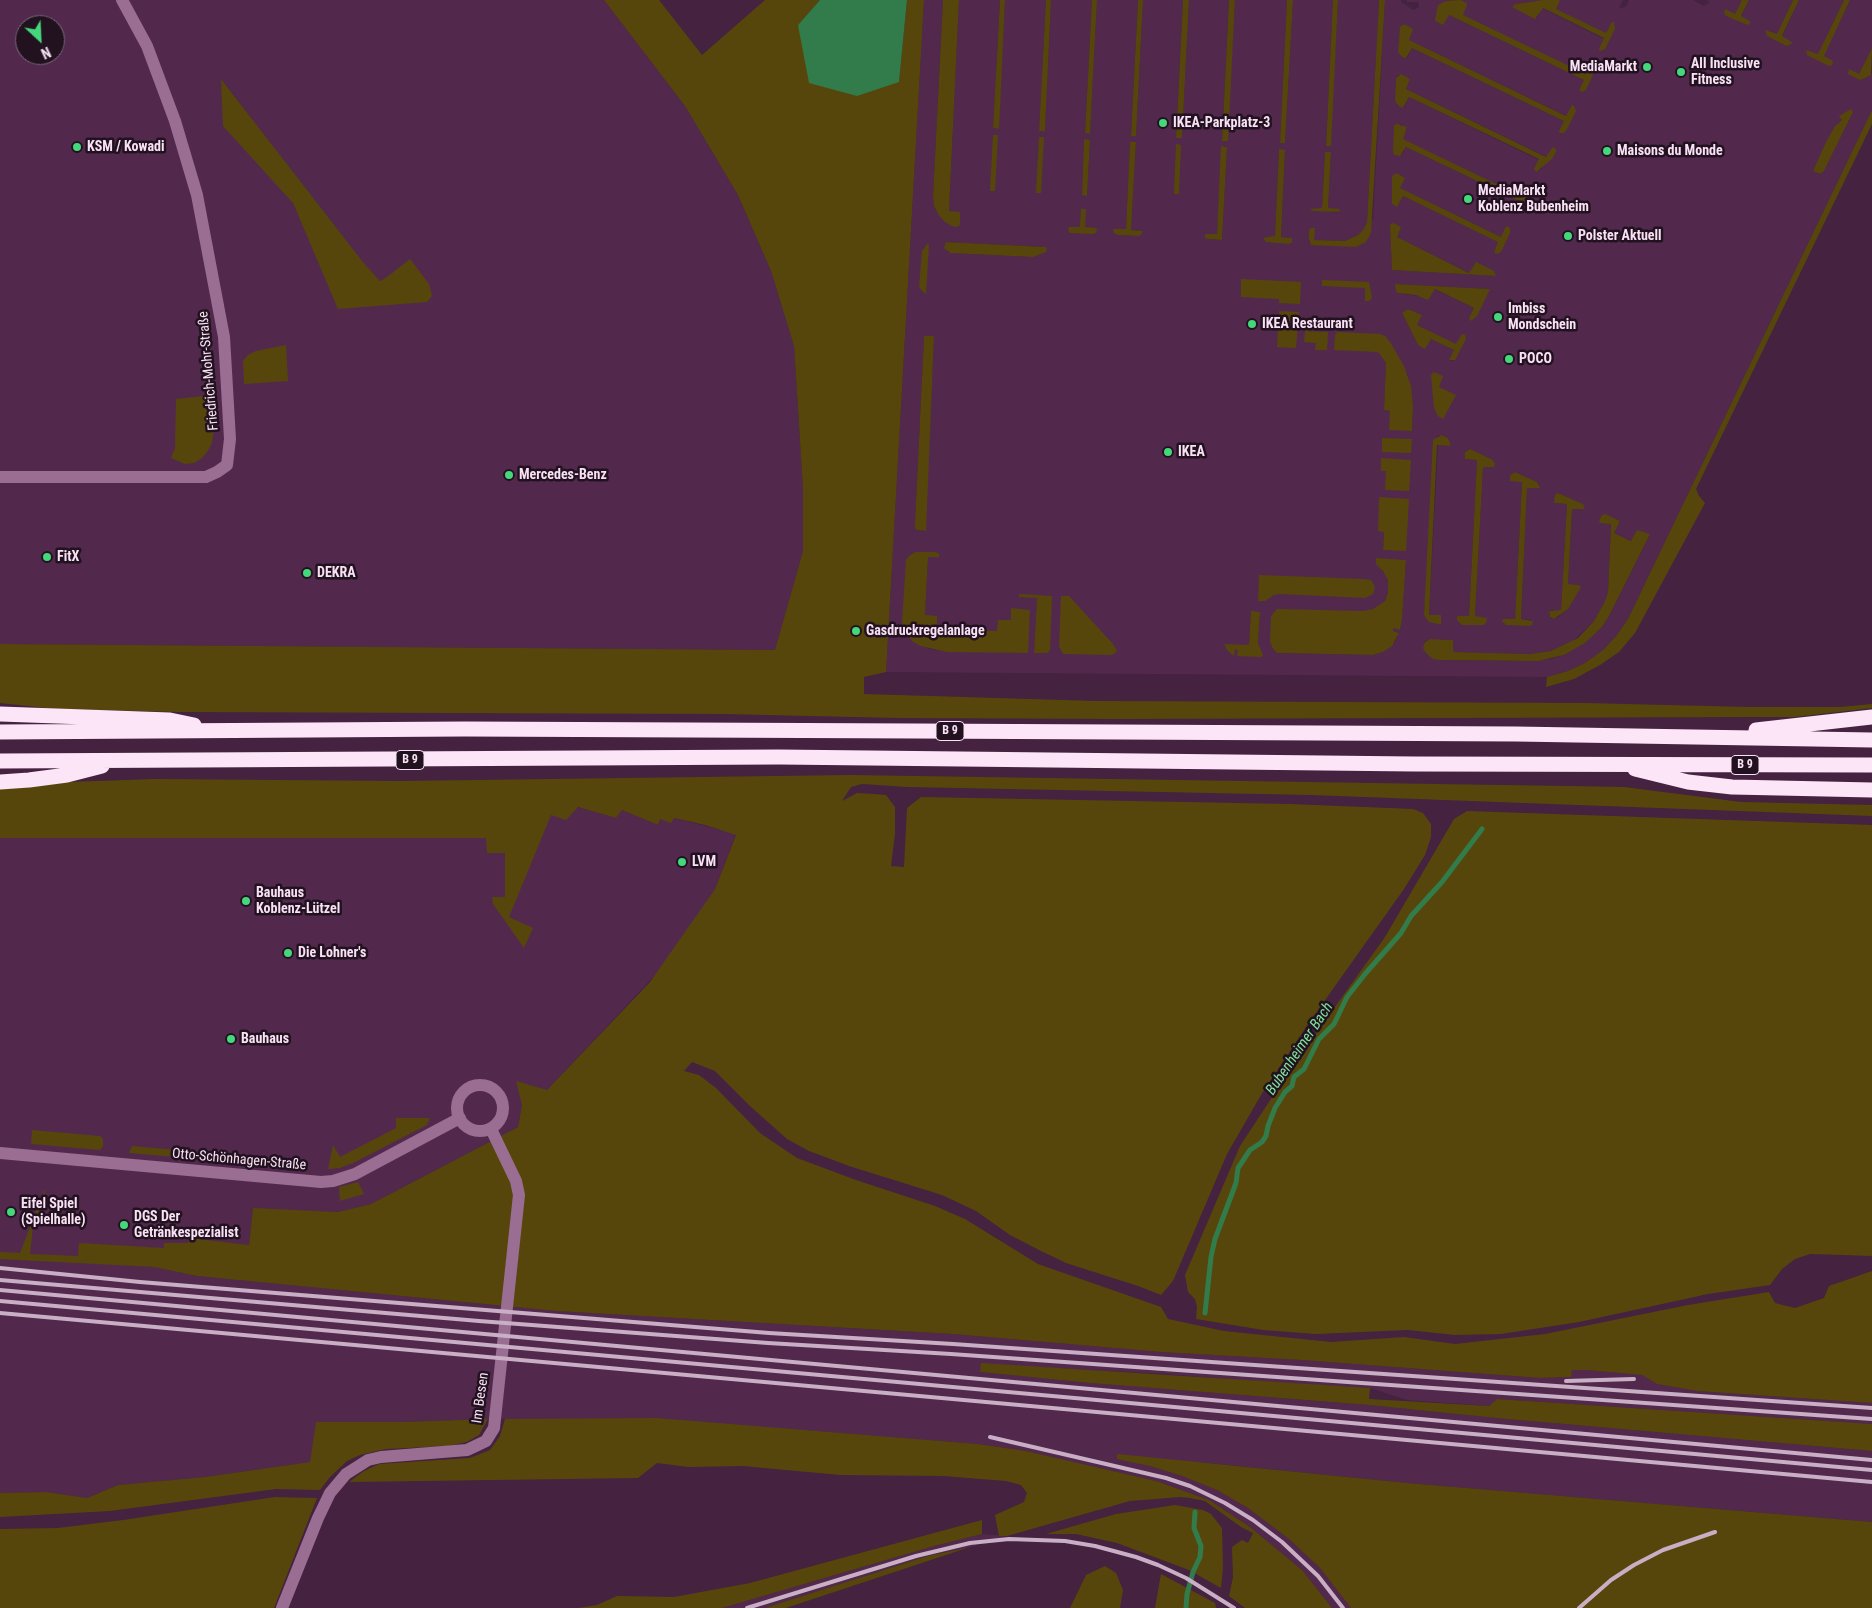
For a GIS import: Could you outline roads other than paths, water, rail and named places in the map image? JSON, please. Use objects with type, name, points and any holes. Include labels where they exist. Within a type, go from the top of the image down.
[{"type":"highway","points":[[0,714],[170,720],[212,731]]},
{"type":"highway","points":[[1688,737],[1872,717]]},
{"type":"highway","name":"B 9","points":[[0,732],[465,729],[975,731],[1516,734],[1872,740]]},
{"type":"highway","name":"B 9","points":[[0,761],[789,758],[1141,762],[1872,765]]},
{"type":"highway","points":[[0,782],[67,775],[123,760]]},
{"type":"highway","points":[[1618,764],[1659,776],[1709,785],[1872,790]]},
{"type":"street","name":"Friedrich-Mohr-Straße","points":[[0,477],[206,477],[227,465],[230,440],[224,337],[197,195],[175,121],[147,46],[122,0]]},
{"type":"street","points":[[478,1086],[488,1087],[497,1093],[503,1104],[502,1116],[496,1125],[490,1129],[473,1130],[463,1123],[460,1118],[458,1107],[462,1095],[470,1088],[478,1086]]},
{"type":"street","name":"Otto-Schönhagen-Straße","points":[[0,1153],[321,1182],[344,1178],[361,1171],[460,1118]]},
{"type":"street","name":"Im Besen","points":[[282,1608],[326,1502],[336,1485],[346,1474],[368,1460],[381,1457],[468,1450],[486,1441],[494,1428],[519,1195],[516,1181],[490,1129]]},
{"type":"waterway","name":"Bubenheimer Bach","points":[[1205,1313],[1211,1257],[1215,1239],[1236,1183],[1238,1168],[1250,1150],[1262,1142],[1266,1136],[1275,1108],[1285,1092],[1292,1086],[1294,1077],[1304,1069],[1319,1039],[1334,1024],[1347,997],[1401,933],[1411,916],[1442,882],[1482,829]]},
{"type":"waterway","name":"Bubenheimer Bach","points":[[1186,1608],[1187,1594],[1193,1572],[1200,1557],[1201,1546],[1194,1528],[1195,1512]]},
{"type":"railway","points":[[0,1268],[140,1282],[769,1333],[953,1344],[1872,1408]]},
{"type":"railway","points":[[0,1280],[479,1321],[768,1343],[951,1354],[1872,1419]]},
{"type":"railway","points":[[0,1290],[1872,1460]]},
{"type":"railway","points":[[0,1301],[1872,1470]]},
{"type":"railway","points":[[0,1313],[1872,1482]]},
{"type":"railway","points":[[1566,1381],[1634,1379]]},
{"type":"railway","points":[[990,1437],[1166,1478],[1190,1486],[1225,1503],[1253,1520],[1282,1542],[1318,1576],[1343,1608]]},
{"type":"railway","points":[[1579,1608],[1611,1580],[1634,1565],[1663,1550],[1715,1532]]},
{"type":"railway","points":[[747,1608],[916,1556],[970,1543],[1009,1539],[1065,1541],[1095,1546],[1136,1557],[1186,1578],[1234,1608]]},
{"type":"place","name":"MediaMarkt","points":[[1647,67]]},
{"type":"place","name":"All Inclusive Fitness","points":[[1681,72]]},
{"type":"place","name":"IKEA-Parkplatz-3","points":[[1163,123]]},
{"type":"place","name":"KSM / Kowadi","points":[[77,147]]},
{"type":"place","name":"Maisons du Monde","points":[[1607,151]]},
{"type":"place","name":"MediaMarkt Koblenz Bubenheim","points":[[1468,199]]},
{"type":"place","name":"Polster Aktuell","points":[[1568,236]]},
{"type":"place","name":"Imbiss Mondschein","points":[[1498,317]]},
{"type":"place","name":"IKEA Restaurant","points":[[1252,324]]},
{"type":"place","name":"POCO","points":[[1509,359]]},
{"type":"place","name":"IKEA","points":[[1168,452]]},
{"type":"place","name":"Mercedes-Benz","points":[[509,475]]},
{"type":"place","name":"FitX","points":[[47,557]]},
{"type":"place","name":"DEKRA","points":[[307,573]]},
{"type":"place","name":"Gasdruckregelanlage","points":[[856,631]]},
{"type":"place","name":"LVM","points":[[682,862]]},
{"type":"place","name":"Bauhaus Koblenz-Lützel","points":[[246,901]]},
{"type":"place","name":"Die Lohner's","points":[[288,953]]},
{"type":"place","name":"Bauhaus","points":[[231,1039]]},
{"type":"place","name":"Eifel Spiel (Spielhalle)","points":[[11,1212]]},
{"type":"place","name":"DGS Der Getränkespezialist","points":[[124,1225]]}]
